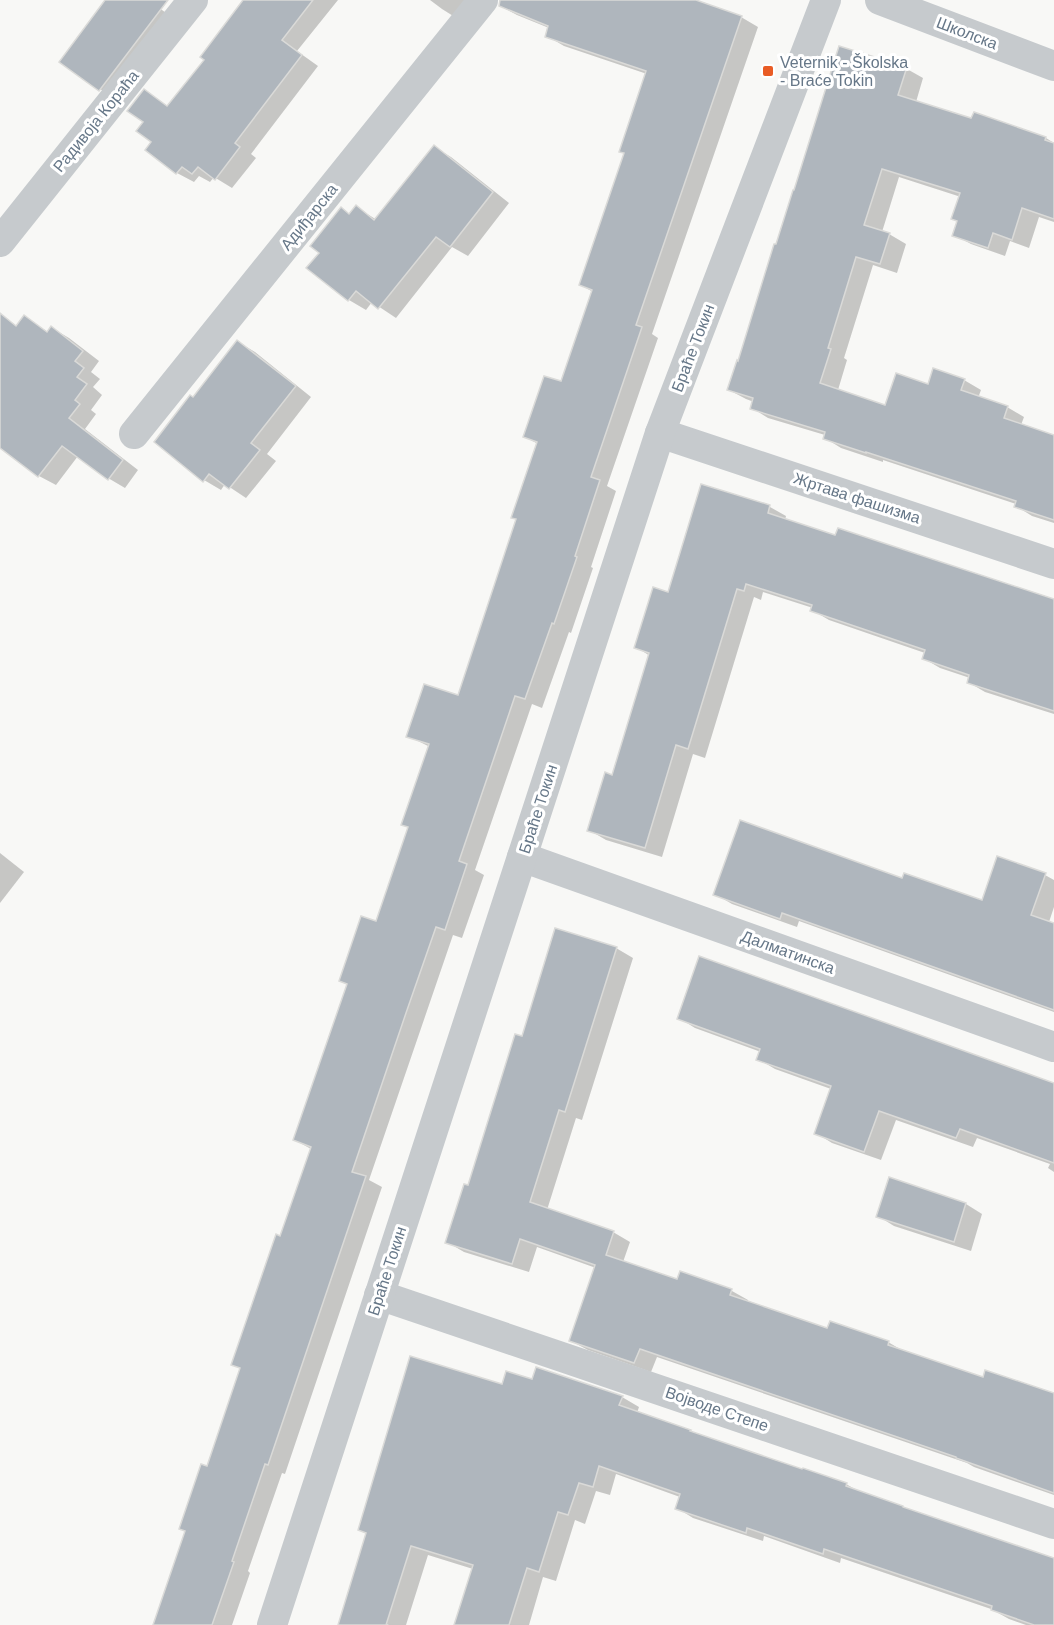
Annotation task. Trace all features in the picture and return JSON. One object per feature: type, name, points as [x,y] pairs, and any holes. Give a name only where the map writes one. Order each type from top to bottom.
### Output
[{"type":"street","name":"Радивоја Кораћа","points":[[0,242],[193,0]]},
{"type":"street","name":"Адиђарска","points":[[134,434],[483,0]]},
{"type":"street","name":"Браће Токин","points":[[272,1625],[660,433],[826,0]]},
{"type":"street","name":"Школска","points":[[880,0],[1054,66]]},
{"type":"street","name":"Жртава фашизма","points":[[660,433],[1054,564]]},
{"type":"street","name":"Далматинска","points":[[522,857],[1054,1047]]},
{"type":"street","name":"Војводе Степе","points":[[379,1295],[1054,1524]]},
{"type":"building","points":[[105,0],[168,0],[99,91],[59,62]]},
{"type":"building","points":[[243,0],[313,0],[282,40],[302,55],[235,143],[240,147],[215,180],[198,167],[192,174],[182,167],[176,174],[145,150],[151,142],[136,131],[143,122],[127,111],[144,89],[167,106],[204,60],[200,57]]},
{"type":"building","points":[[500,0],[696,0],[742,16],[636,325],[642,327],[591,477],[600,480],[575,556],[577,557],[525,699],[515,696],[459,861],[467,864],[445,930],[436,927],[406,1013],[352,1172],[366,1176],[268,1465],[265,1464],[212,1625],[153,1625],[185,1531],[179,1529],[201,1464],[207,1466],[240,1368],[231,1365],[276,1234],[280,1236],[311,1147],[293,1140],[347,984],[339,981],[361,916],[376,921],[408,827],[401,825],[429,744],[406,737],[424,684],[458,695],[516,519],[511,518],[537,442],[523,437],[544,376],[561,381],[592,290],[579,285],[624,153],[619,152],[646,71],[545,37],[548,26],[499,6]]},
{"type":"building","points":[[839,46],[907,67],[898,95],[971,118],[974,112],[1046,137],[1045,140],[1054,143],[1054,219],[1022,208],[1012,240],[993,233],[988,248],[952,236],[957,221],[951,219],[960,193],[882,169],[864,225],[890,233],[880,264],[856,257],[828,348],[831,349],[820,383],[885,405],[896,373],[928,384],[933,368],[965,379],[961,390],[1008,406],[1004,418],[1054,435],[1054,520],[1014,507],[1016,501],[823,439],[825,432],[750,409],[753,398],[727,390]]},
{"type":"building","points":[[434,145],[493,192],[450,247],[436,237],[378,309],[356,291],[348,301],[306,268],[319,253],[310,246],[341,207],[349,214],[356,205],[374,220]]},
{"type":"building","points":[[0,313],[16,326],[24,315],[47,332],[51,326],[83,351],[75,361],[84,368],[77,377],[87,384],[75,400],[80,404],[69,418],[123,460],[108,480],[62,446],[38,477],[0,448]]},
{"type":"building","points":[[237,340],[296,386],[251,443],[260,450],[229,489],[209,474],[203,482],[154,442],[190,395],[193,397]]},
{"type":"building","points":[[701,484],[770,505],[768,513],[835,535],[838,528],[1054,599],[1054,711],[967,683],[969,675],[922,659],[925,650],[810,611],[812,605],[746,584],[744,591],[737,589],[688,749],[676,745],[645,848],[587,831],[605,772],[612,775],[649,653],[634,648],[653,587],[668,592]]},
{"type":"building","points":[[740,820],[902,878],[904,873],[982,900],[997,856],[1046,873],[1031,915],[1054,923],[1054,1010],[782,913],[780,919],[713,895]]},
{"type":"building","points":[[555,928],[617,947],[565,1112],[559,1110],[530,1202],[614,1231],[606,1255],[677,1279],[680,1271],[732,1289],[730,1295],[827,1328],[830,1321],[889,1341],[888,1345],[983,1377],[985,1370],[1054,1393],[1054,1493],[956,1457],[640,1349],[634,1363],[569,1341],[595,1265],[520,1239],[512,1264],[445,1243],[464,1184],[468,1185],[515,1034],[522,1036]]},
{"type":"building","points":[[699,956],[1054,1083],[1054,1163],[960,1129],[956,1138],[879,1111],[864,1152],[814,1134],[831,1086],[756,1060],[760,1049],[677,1019]]},
{"type":"building","points":[[889,1177],[966,1203],[954,1242],[876,1217]]},
{"type":"building","points":[[410,1356],[502,1384],[506,1371],[532,1379],[536,1367],[623,1396],[619,1405],[847,1483],[846,1486],[903,1507],[1054,1558],[1054,1625],[1034,1625],[991,1610],[992,1606],[824,1549],[823,1554],[747,1528],[746,1533],[675,1509],[680,1494],[599,1466],[593,1487],[579,1483],[568,1515],[558,1512],[539,1572],[527,1568],[509,1625],[454,1625],[473,1565],[411,1546],[386,1625],[338,1625],[366,1533],[358,1530]]},
{"type":"place","name":"Veternik - Školska - Braće Tokin","points":[[768,71]]}]
